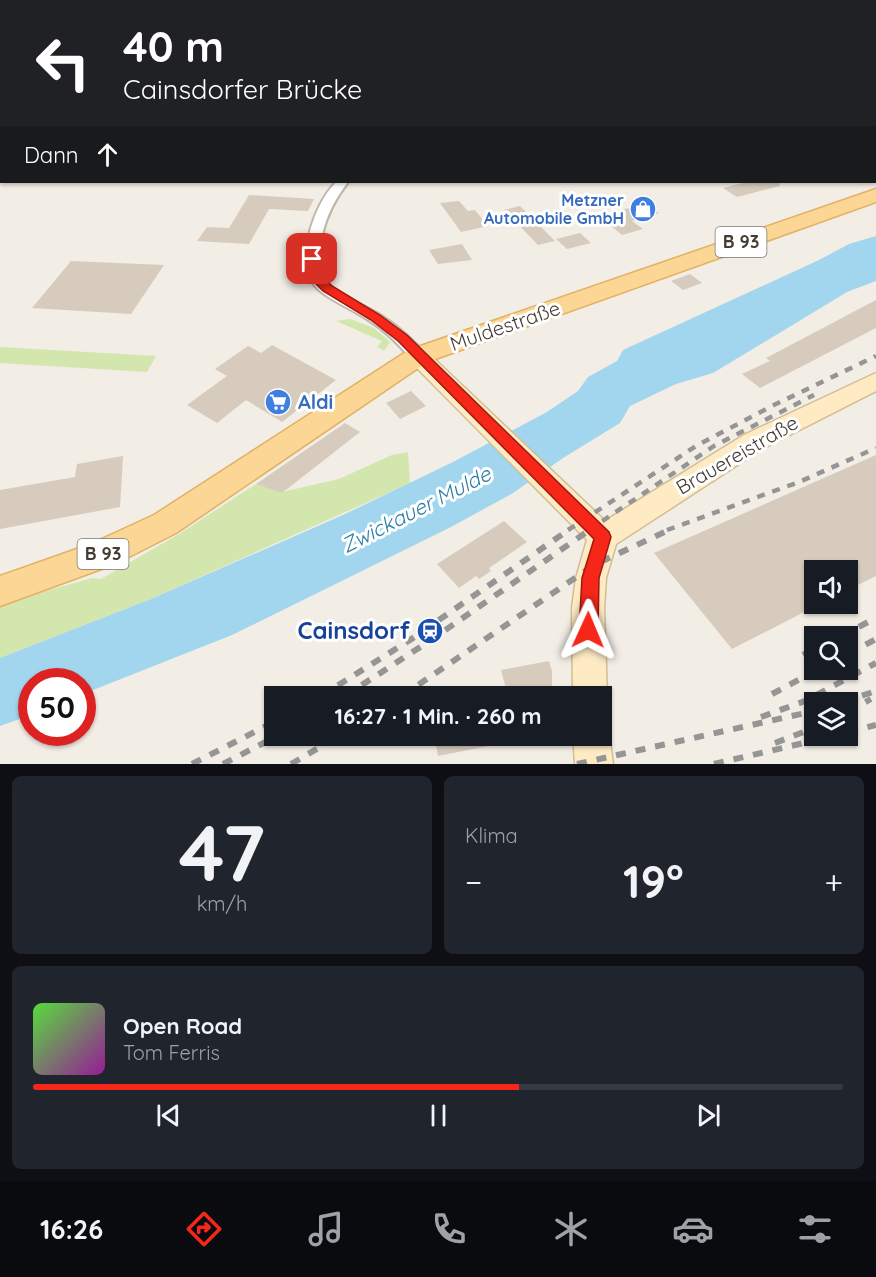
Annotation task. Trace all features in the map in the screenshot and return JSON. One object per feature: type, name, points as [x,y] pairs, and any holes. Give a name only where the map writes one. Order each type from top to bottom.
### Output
[{"type":"main road","name":"Muldestraße","points":[[0,591],[103,554],[165,524],[418,356],[876,195]]},
{"type":"main road","points":[[418,356],[603,537],[591,578],[588,608],[590,686]]},
{"type":"main road","name":"Brauereistraße","points":[[603,537],[753,442],[876,381]]},
{"type":"main road","points":[[592,746],[594,764]]},
{"type":"street","points":[[341,183],[331,194],[314,241],[312,269],[316,278],[328,289],[402,338],[418,356]]},
{"type":"green space","points":[[350,319],[374,328],[390,342],[384,351],[377,347],[382,341],[336,321]]},
{"type":"green space","points":[[0,347],[156,356],[147,372],[0,363]]},
{"type":"green space","points":[[408,452],[410,483],[151,599],[0,658],[0,604],[92,578],[101,579],[179,534],[256,484],[282,492],[339,479],[392,455]]},
{"type":"water","name":"Zwickauer Mulde","points":[[876,236],[876,281],[847,292],[713,373],[676,384],[630,406],[620,423],[563,458],[513,493],[451,527],[232,635],[96,689],[96,668],[18,668],[18,720],[0,726],[0,658],[151,599],[343,515],[453,462],[547,412],[578,391],[588,377],[617,361],[623,350],[849,244]]},
{"type":"building","points":[[743,183],[779,183],[780,186],[737,197],[723,188]]},
{"type":"building","points":[[249,195],[314,199],[308,211],[269,209],[249,244],[197,241],[207,227],[229,228]]},
{"type":"building","points":[[459,201],[468,211],[475,210],[488,226],[461,232],[440,203]]},
{"type":"building","points":[[646,204],[659,213],[632,221],[643,229],[622,235],[603,219],[609,217],[605,214]]},
{"type":"building","points":[[520,206],[555,241],[538,245],[504,210]]},
{"type":"building","points":[[580,233],[591,243],[567,249],[556,239]]},
{"type":"building","points":[[462,244],[472,260],[438,264],[429,250]]},
{"type":"building","points":[[71,261],[164,265],[131,314],[32,308]]},
{"type":"building","points":[[690,274],[702,283],[683,290],[671,281]]},
{"type":"building","points":[[876,300],[876,328],[760,388],[742,374],[770,361],[766,358]]},
{"type":"building","name":"Aldi","points":[[272,345],[336,380],[282,422],[246,400],[217,423],[187,405],[227,376],[215,369],[248,346],[261,353]]},
{"type":"building","points":[[411,391],[426,406],[400,419],[386,403]]},
{"type":"building","points":[[345,423],[360,432],[282,493],[256,484]]},
{"type":"building","points":[[876,455],[876,576],[858,585],[858,560],[804,560],[804,612],[732,649],[654,553]]},
{"type":"building","points":[[123,456],[120,507],[0,529],[0,490],[75,477],[77,464]]},
{"type":"building","points":[[504,521],[527,542],[489,568],[491,571],[479,579],[476,576],[459,588],[437,564]]},
{"type":"building","points":[[549,661],[552,686],[505,686],[501,670]]},
{"type":"building","points":[[436,746],[489,746],[438,756]]},
{"type":"railway","points":[[568,530],[696,446],[876,356]]},
{"type":"railway","points":[[589,530],[714,446],[814,395]]},
{"type":"railway","points":[[667,530],[799,482],[876,448]]},
{"type":"railway","points":[[337,686],[410,640],[570,529]]},
{"type":"railway","points":[[360,686],[591,529]]},
{"type":"railway","points":[[417,686],[594,565],[671,529]]},
{"type":"railway","points":[[858,627],[876,618]]},
{"type":"railway","points":[[858,649],[876,639]]},
{"type":"railway","points":[[761,717],[805,701],[876,663]]},
{"type":"railway","points":[[772,694],[804,677]]},
{"type":"railway","points":[[858,697],[876,691]]},
{"type":"railway","points":[[858,706],[871,699]]},
{"type":"railway","points":[[577,764],[804,713]]},
{"type":"railway","points":[[858,730],[876,725]]},
{"type":"railway","points":[[192,764],[264,727]]},
{"type":"railway","points":[[775,743],[804,732]]},
{"type":"railway","points":[[223,764],[264,743]]},
{"type":"railway","points":[[714,764],[804,743]]},
{"type":"railway","points":[[291,764],[322,746]]},
{"type":"place","name":"Metzner Automobile GmbH","points":[[643,209]]},
{"type":"place","name":"Aldi","points":[[278,402]]},
{"type":"place","name":"Cainsdorf","points":[[430,631]]},
{"type":"route","points":[[312,259],[312,269],[316,278],[328,289],[402,338],[603,537],[591,578],[588,630]]}]
